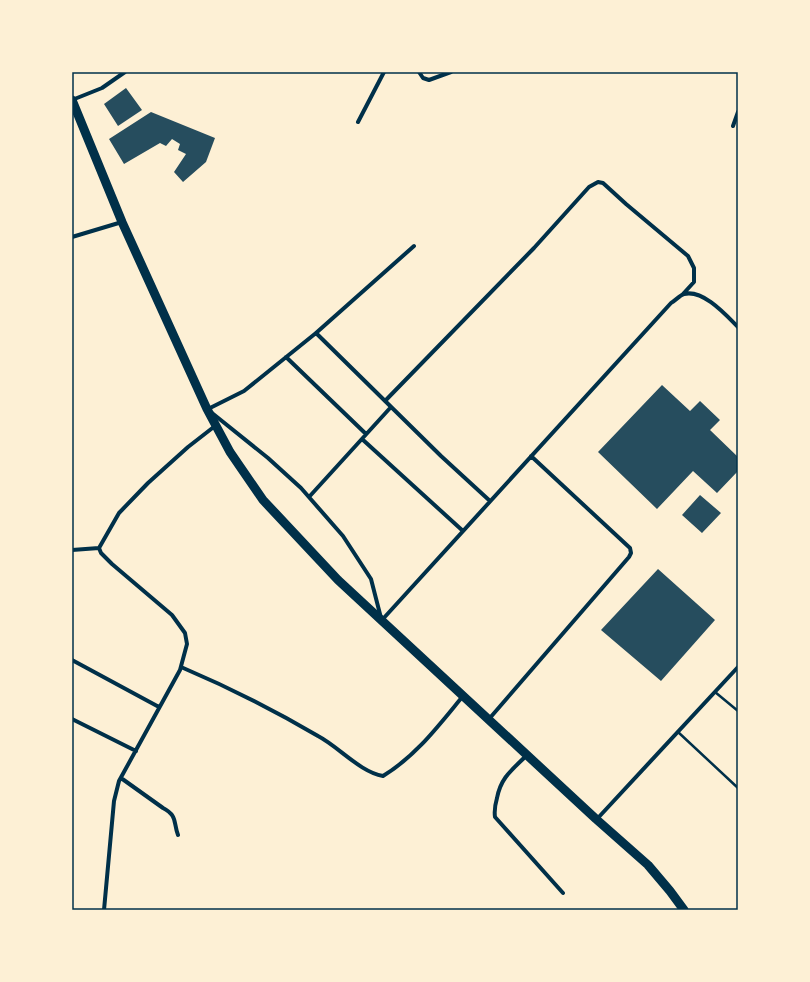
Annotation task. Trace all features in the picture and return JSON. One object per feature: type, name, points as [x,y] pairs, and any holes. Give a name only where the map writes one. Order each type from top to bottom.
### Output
[{"type":"highway","points":[[72,100],[122,222],[207,409],[230,452],[263,500],[338,580],[596,819],[648,865],[684,910]]},
{"type":"street","points":[[72,100],[102,88],[125,72]]},
{"type":"street","points":[[358,122],[384,72]]},
{"type":"street","points":[[420,72],[423,78],[429,80],[451,72]]},
{"type":"street","points":[[733,126],[738,112]]},
{"type":"street","points":[[382,620],[671,303],[684,294],[694,282],[694,268],[688,256],[603,183],[598,182],[589,187],[534,248],[385,401]]},
{"type":"street","points":[[72,237],[122,222]]},
{"type":"street","points":[[382,620],[372,579],[343,536],[301,488],[268,458],[207,409],[244,391],[316,332],[414,246]]},
{"type":"street","points":[[684,294],[698,294],[716,306],[738,327]]},
{"type":"street","points":[[316,332],[391,407],[490,501]]},
{"type":"street","points":[[286,357],[366,434]]},
{"type":"street","points":[[309,497],[391,407]]},
{"type":"street","points":[[99,548],[119,513],[148,483],[182,452],[216,425]]},
{"type":"street","points":[[362,439],[463,531]]},
{"type":"street","points":[[489,720],[631,553],[630,548],[531,456]]},
{"type":"street","points":[[72,550],[99,548]]},
{"type":"street","points":[[99,548],[101,553],[112,564],[172,615],[185,632],[187,644],[181,667],[121,778],[114,801],[104,910]]},
{"type":"street","points":[[72,660],[160,707]]},
{"type":"street","points":[[181,667],[212,680],[320,736],[361,767],[376,775],[382,776],[393,770],[412,755],[463,696]]},
{"type":"street","points":[[596,819],[738,667]]},
{"type":"street","points":[[72,719],[136,751]]},
{"type":"street","points":[[527,755],[502,781],[494,811],[495,817],[563,893]]},
{"type":"street","points":[[121,778],[170,812],[176,820],[178,835]]},
{"type":"lane","points":[[715,692],[738,711]]},
{"type":"lane","points":[[678,732],[738,788]]},
{"type":"building","points":[[126,88],[142,110],[118,126],[104,104]]},
{"type":"building","points":[[151,112],[215,138],[206,162],[183,182],[174,172],[186,154],[178,150],[180,144],[172,139],[166,146],[160,143],[124,164],[109,139]]},
{"type":"building","points":[[662,385],[690,411],[700,401],[720,420],[710,430],[738,457],[738,471],[717,493],[693,471],[657,509],[598,452]]},
{"type":"building","points":[[700,495],[721,513],[702,533],[682,515]]},
{"type":"building","points":[[658,569],[715,620],[661,681],[601,630]]}]
